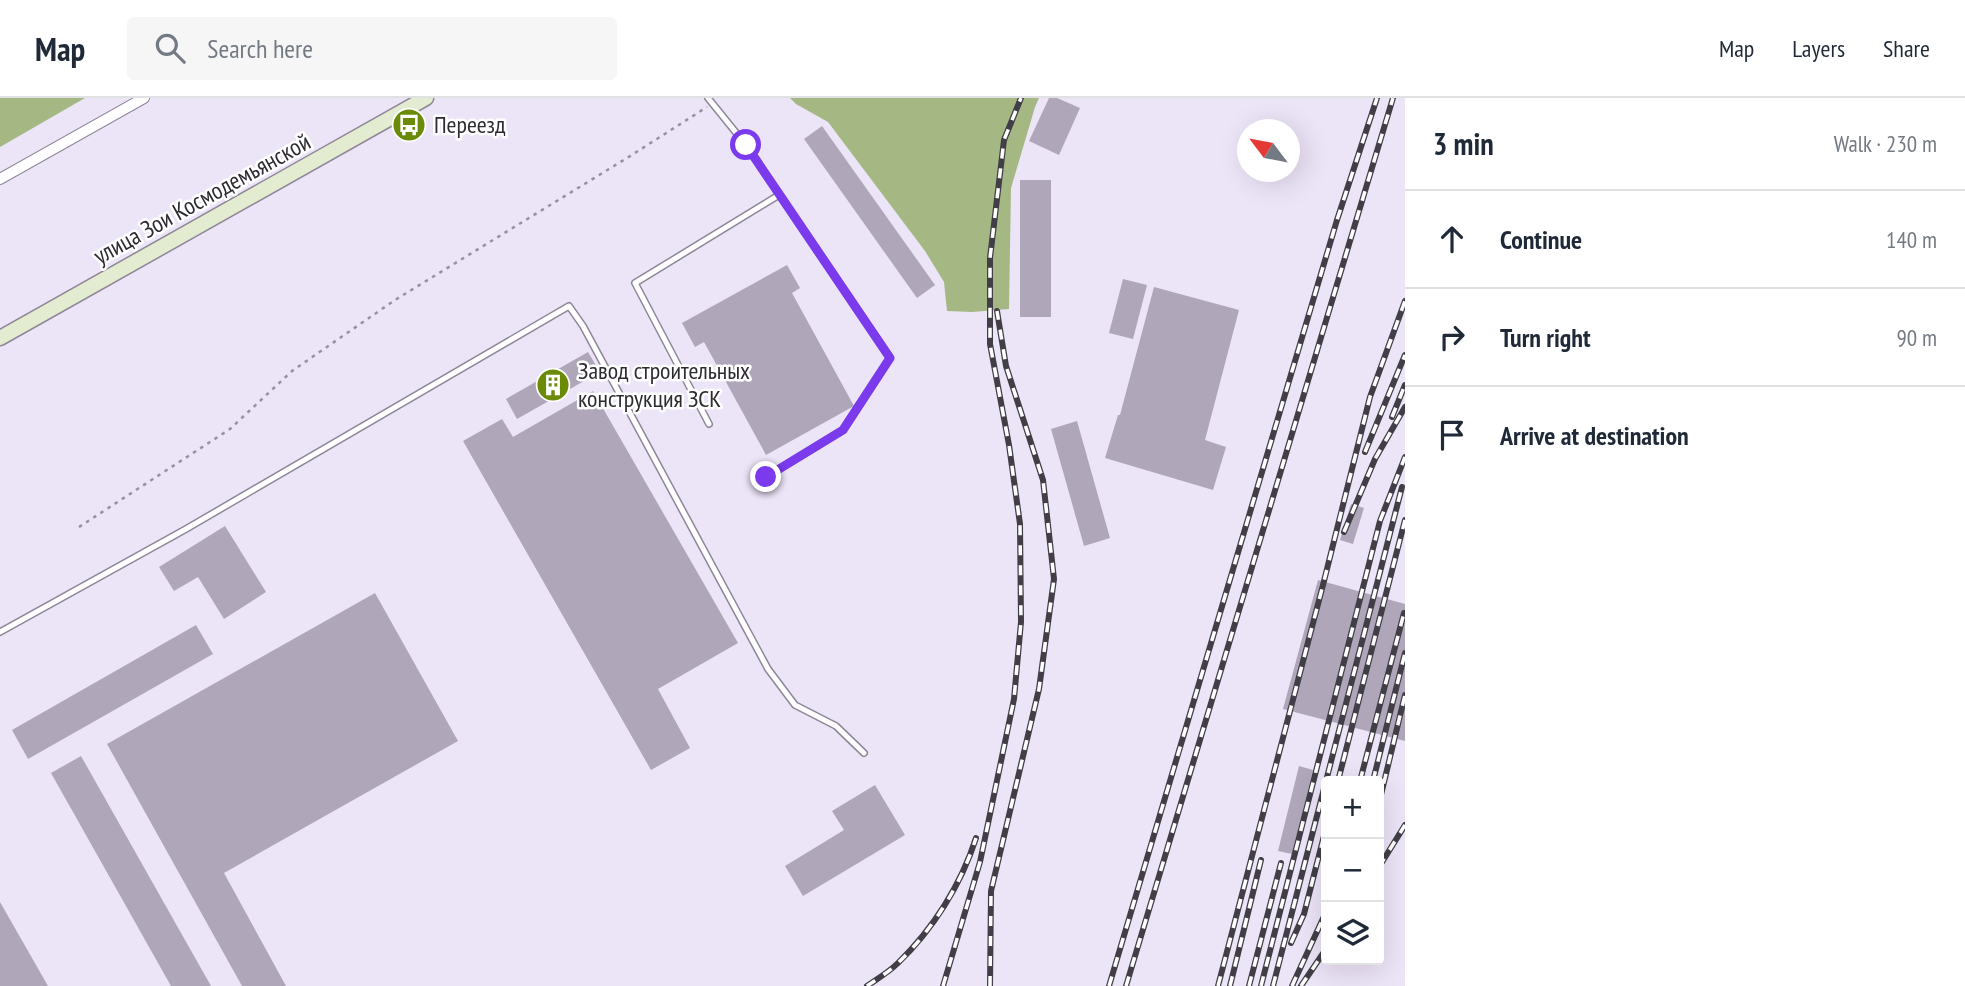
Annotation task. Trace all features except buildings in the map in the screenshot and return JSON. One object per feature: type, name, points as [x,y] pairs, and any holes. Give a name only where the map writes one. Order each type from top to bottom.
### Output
[{"type":"main road","name":"улица Зои Космодемьянской","points":[[0,338],[426,98]]},
{"type":"street","points":[[0,179],[144,98]]},
{"type":"lane","points":[[710,101],[746,145],[890,358],[843,430],[766,477]]},
{"type":"lane","points":[[709,424],[635,283],[779,195]]},
{"type":"lane","points":[[0,632],[186,529],[569,306],[583,326],[768,669],[795,705],[836,726],[864,753]]},
{"type":"path","points":[[79,527],[229,429],[292,371],[395,300],[628,158],[710,101]]},
{"type":"green space","points":[[0,98],[85,98],[0,147]]},
{"type":"green space","points":[[790,98],[1039,98],[1011,188],[1009,309],[947,311],[944,282],[925,251],[828,122]]},
{"type":"railway","points":[[943,986],[980,862],[1014,699],[1021,622],[1020,524],[1009,445],[990,344],[990,258],[1004,140],[1021,98]]},
{"type":"railway","points":[[1109,986],[1337,220],[1377,98]]},
{"type":"railway","points":[[1126,986],[1393,98]]},
{"type":"railway","points":[[1218,986],[1370,397],[1405,301]]},
{"type":"railway","points":[[990,986],[991,891],[1039,689],[1054,579],[1043,480],[1006,366],[997,311]]},
{"type":"railway","points":[[1365,452],[1405,355]]},
{"type":"railway","points":[[1392,417],[1405,385]]},
{"type":"railway","points":[[1344,532],[1375,459],[1405,407]]},
{"type":"railway","points":[[1261,986],[1380,521],[1405,457]]},
{"type":"railway","points":[[1273,986],[1402,487]]},
{"type":"railway","points":[[1339,776],[1405,520]]},
{"type":"railway","points":[[1361,776],[1404,613]]},
{"type":"railway","points":[[1374,776],[1405,653]]},
{"type":"railway","points":[[1384,782],[1405,695]]},
{"type":"railway","points":[[1384,859],[1405,825]]},
{"type":"railway","points":[[867,986],[898,963],[923,936],[954,889],[976,838]]},
{"type":"railway","points":[[1291,943],[1304,914],[1323,839]]},
{"type":"railway","points":[[1230,986],[1261,860]]},
{"type":"railway","points":[[1249,986],[1281,863]]},
{"type":"railway","points":[[1292,986],[1321,923]]},
{"type":"railway","points":[[1301,986],[1321,956]]},
{"type":"place","name":"Переезд","points":[[409,125]]},
{"type":"place","name":"Завод строительных конструкция ЗСК","points":[[553,385]]},
{"type":"route","points":[[746,145],[890,358],[843,430],[766,477]]}]
